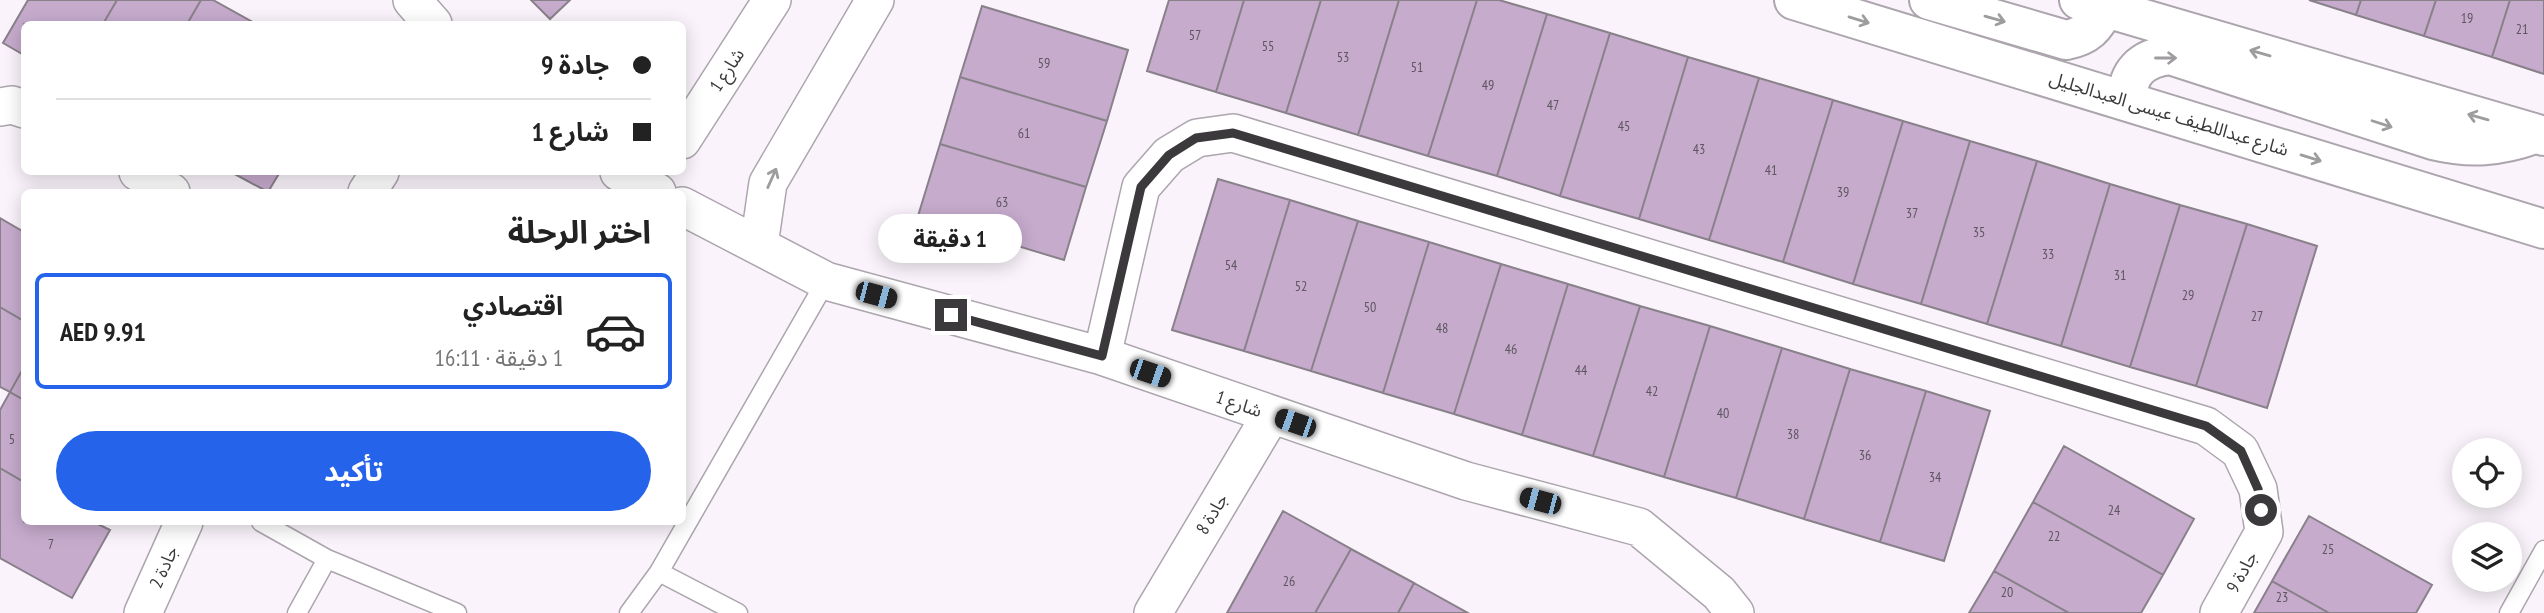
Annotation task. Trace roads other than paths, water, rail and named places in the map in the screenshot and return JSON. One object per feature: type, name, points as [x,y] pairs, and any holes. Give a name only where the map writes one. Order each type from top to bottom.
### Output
[{"type":"main road","name":"شارع عبداللطيف عيسى العبدالجليل","points":[[1794,0],[2128,101],[2534,230]]},
{"type":"main road","points":[[1929,0],[2066,40],[2079,38],[2090,32],[2099,21],[2097,3],[2540,135]]},
{"type":"main road","points":[[2128,101],[2127,90],[2136,69],[2157,56],[2170,55],[2456,146],[2500,145],[2540,135]]},
{"type":"street","points":[[412,0],[430,21]]},
{"type":"street","name":"شارع 1","points":[[686,135],[772,0]]},
{"type":"street","points":[[759,245],[768,183],[875,0]]},
{"type":"street","points":[[0,107],[12,105],[21,108]]},
{"type":"street","name":"جادة 9","points":[[1102,356],[1141,187],[1169,155],[1196,138],[1233,133],[2206,426],[2241,451],[2258,489],[2264,532],[2219,613]]},
{"type":"street","points":[[143,175],[166,189]]},
{"type":"street","name":"شارع 1","points":[[626,175],[661,189]]},
{"type":"street","name":"شارع 1","points":[[686,203],[826,281],[1102,356],[1466,481],[1639,527],[1719,593],[1735,613]]},
{"type":"street","name":"جادة 8","points":[[1153,613],[1271,415]]},
{"type":"street","name":"جادة 2","points":[[143,613],[183,525]]},
{"type":"lane","points":[[629,613],[659,572],[826,281]]},
{"type":"lane","points":[[266,525],[327,559],[457,613]]},
{"type":"lane","points":[[2509,613],[2544,550]]},
{"type":"lane","points":[[297,613],[327,559]]},
{"type":"lane","points":[[659,572],[738,613]]}]
